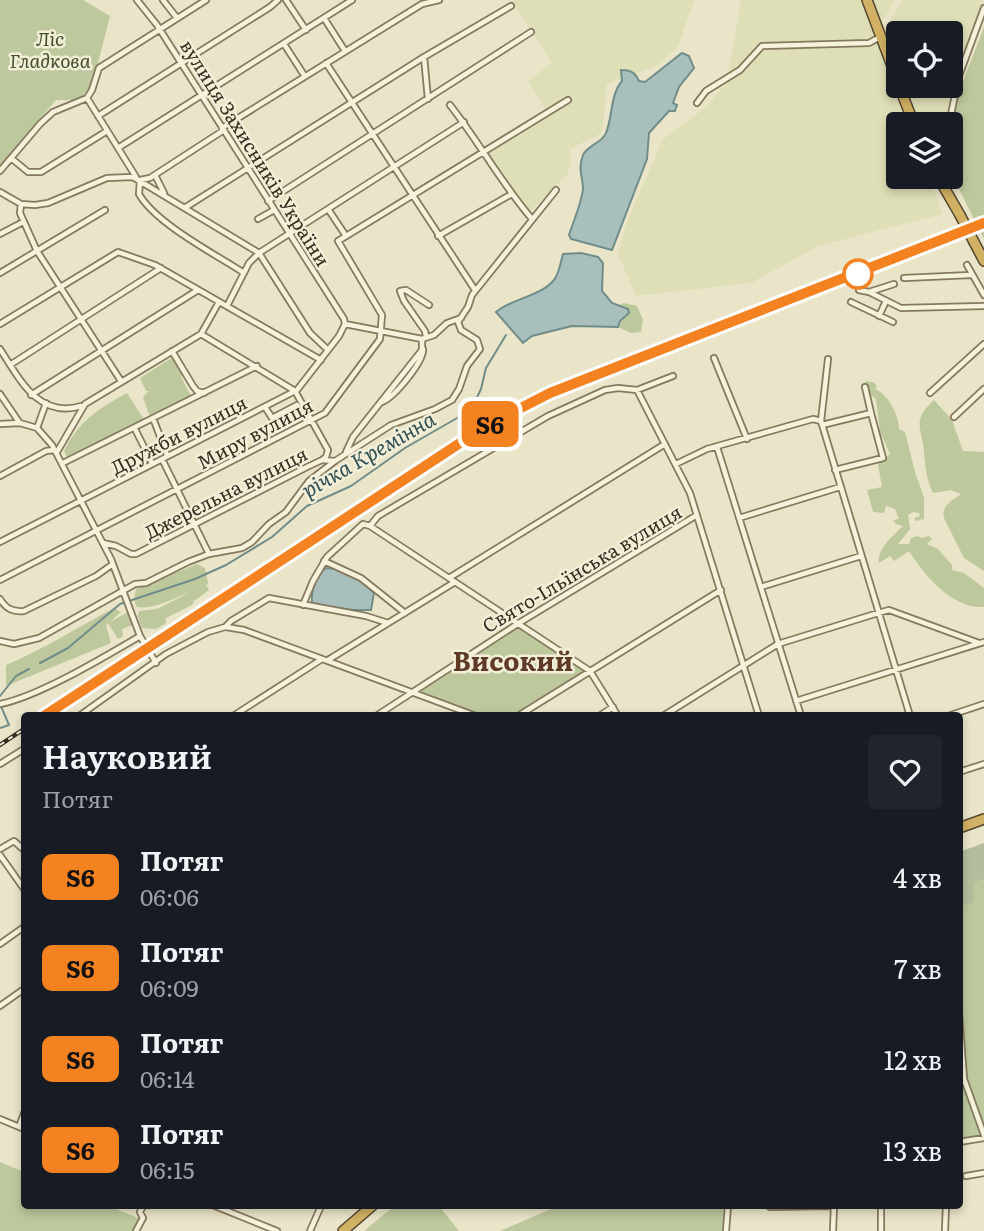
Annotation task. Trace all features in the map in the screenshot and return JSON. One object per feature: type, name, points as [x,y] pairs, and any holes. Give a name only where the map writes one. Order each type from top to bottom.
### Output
[{"type":"highway","points":[[867,0],[886,50]]},
{"type":"highway","points":[[946,189],[984,261]]},
{"type":"highway","points":[[963,827],[984,819]]},
{"type":"highway","points":[[343,1231],[369,1209]]},
{"type":"street","name":"вулиця Захисників України","points":[[137,0],[182,63],[345,324]]},
{"type":"street","points":[[163,0],[177,18]]},
{"type":"street","points":[[0,171],[53,112],[87,98],[99,68],[206,0]]},
{"type":"street","points":[[98,116],[278,0]]},
{"type":"street","points":[[286,0],[306,30]]},
{"type":"street","points":[[118,148],[352,0]]},
{"type":"street","points":[[0,192],[21,204],[48,203],[107,178],[139,179],[155,175],[304,75],[422,2],[439,0]]},
{"type":"street","points":[[186,207],[424,57],[511,6]]},
{"type":"street","points":[[952,112],[959,76],[984,8]]},
{"type":"street","points":[[324,18],[345,51]]},
{"type":"street","points":[[268,201],[531,32]]},
{"type":"street","points":[[697,103],[706,91],[740,70],[762,46],[872,42],[881,36]]},
{"type":"street","points":[[284,44],[304,75]]},
{"type":"street","points":[[424,57],[428,99]]},
{"type":"street","points":[[326,63],[475,290]]},
{"type":"street","points":[[87,98],[139,179],[259,253],[310,333],[328,350]]},
{"type":"street","points":[[383,331],[382,316],[338,241],[568,100]]},
{"type":"street","points":[[450,105],[511,195],[532,219]]},
{"type":"street","points":[[226,306],[244,273],[259,253],[464,122]]},
{"type":"street","points":[[11,158],[28,172],[41,172],[107,131]]},
{"type":"street","points":[[155,175],[166,195]]},
{"type":"street","points":[[139,179],[139,194],[150,209],[244,273]]},
{"type":"street","points":[[345,324],[424,337],[434,335],[447,323],[461,318],[475,290],[556,190]]},
{"type":"street","points":[[438,236],[511,195]]},
{"type":"street","points":[[21,204],[23,222],[37,251],[121,381]]},
{"type":"street","points":[[258,219],[274,209]]},
{"type":"street","points":[[328,209],[346,236]]},
{"type":"street","points":[[0,273],[105,210]]},
{"type":"street","points":[[0,234],[23,222]]},
{"type":"street","points":[[0,324],[116,252],[161,268],[321,360]]},
{"type":"street","points":[[904,278],[969,270],[984,261]]},
{"type":"street","points":[[10,365],[161,268]]},
{"type":"street","points":[[969,270],[984,295]]},
{"type":"street","points":[[869,292],[894,284]]},
{"type":"street","points":[[31,396],[198,290]]},
{"type":"street","points":[[344,455],[353,437],[423,349],[425,331],[404,301],[401,291],[406,290],[429,305]]},
{"type":"street","points":[[859,290],[869,292],[901,308],[984,306]]},
{"type":"street","points":[[879,316],[886,300]]},
{"type":"street","points":[[55,451],[83,407],[121,381],[201,334],[219,302]]},
{"type":"street","points":[[851,302],[892,322]]},
{"type":"street","name":"Джерельна вулиця","points":[[103,543],[136,554],[322,460],[335,461],[391,425],[435,410],[452,400],[467,366],[480,349],[479,342],[460,328],[458,322],[461,318]]},
{"type":"street","name":"Дружби вулиця","points":[[0,542],[296,391],[345,324]]},
{"type":"street","name":"Миру вулиця","points":[[0,580],[326,413],[380,339],[383,331]]},
{"type":"street","points":[[201,334],[296,391],[328,452],[322,460]]},
{"type":"street","points":[[930,393],[984,344]]},
{"type":"street","points":[[0,349],[31,396],[67,408],[83,407]]},
{"type":"street","points":[[172,351],[197,391],[205,393]]},
{"type":"street","points":[[714,358],[747,439]]},
{"type":"street","points":[[828,359],[821,423],[909,712]]},
{"type":"street","points":[[63,463],[257,366]]},
{"type":"street","points":[[370,526],[378,516],[548,416],[604,390],[637,390],[673,376]]},
{"type":"street","points":[[835,470],[883,458],[865,387]]},
{"type":"street","points":[[954,417],[984,389]]},
{"type":"street","points":[[637,390],[690,493],[758,712]]},
{"type":"street","points":[[0,394],[20,423]]},
{"type":"street","points":[[37,428],[46,403]]},
{"type":"street","points":[[265,407],[272,418],[297,405]]},
{"type":"street","points":[[676,465],[707,449],[813,419],[821,423],[871,413]]},
{"type":"street","points":[[153,418],[167,455]]},
{"type":"street","points":[[0,424],[20,423],[42,430],[63,463],[103,543],[140,636],[156,663]]},
{"type":"street","points":[[135,429],[152,464]]},
{"type":"street","points":[[449,578],[665,444]]},
{"type":"street","points":[[717,447],[800,712]]},
{"type":"street","points":[[0,476],[46,452],[55,451]]},
{"type":"street","points":[[162,458],[209,554]]},
{"type":"street","points":[[0,641],[14,644],[39,638],[135,584],[146,583],[209,554],[242,548],[286,512],[309,481],[335,461]]},
{"type":"street","points":[[739,518],[840,487]]},
{"type":"street","name":"Свято-Ільїнська вулиця","points":[[382,712],[519,623],[697,515]]},
{"type":"street","points":[[303,605],[324,561],[363,524],[370,526],[590,671],[616,712]]},
{"type":"street","points":[[761,587],[861,556]]},
{"type":"street","points":[[324,561],[361,578],[405,613]]},
{"type":"street","points":[[0,599],[15,612],[24,611],[96,576],[113,564]]},
{"type":"street","points":[[240,712],[455,582]]},
{"type":"street","points":[[524,712],[720,590]]},
{"type":"street","points":[[85,712],[188,641],[225,627],[264,600],[273,598],[366,616],[388,623]]},
{"type":"street","points":[[669,712],[778,644],[878,612],[888,611],[982,642]]},
{"type":"street","points":[[225,627],[244,630],[465,712]]},
{"type":"street","points":[[1,704],[56,681],[140,636]]},
{"type":"street","points":[[796,701],[982,642]]},
{"type":"street","points":[[960,712],[984,704]]},
{"type":"street","points":[[605,712],[613,707]]},
{"type":"street","points":[[0,764],[21,751]]},
{"type":"street","points":[[963,771],[984,764]]},
{"type":"street","points":[[0,849],[14,841],[21,847]]},
{"type":"street","points":[[0,855],[21,885]]},
{"type":"street","points":[[0,944],[21,929]]},
{"type":"street","points":[[0,1006],[21,991]]},
{"type":"street","points":[[963,1066],[964,1079],[984,1137],[963,1141]]},
{"type":"street","points":[[0,1119],[21,1128]]},
{"type":"street","points":[[966,1176],[984,1173]]},
{"type":"street","points":[[136,1231],[143,1218],[142,1209]]},
{"type":"street","points":[[222,1209],[277,1231]]},
{"type":"street","points":[[235,1214],[237,1209]]},
{"type":"street","points":[[310,1231],[320,1209]]},
{"type":"street","points":[[726,1231],[728,1209]]},
{"type":"street","points":[[833,1231],[834,1209]]},
{"type":"street","points":[[881,1209],[881,1231]]},
{"type":"street","points":[[945,1231],[946,1209]]},
{"type":"green space","name":"Ліс Гладкова","points":[[0,0],[83,0],[110,16],[92,87],[77,100],[56,100],[0,165]]},
{"type":"green space","points":[[511,0],[694,0],[678,47],[656,66],[607,84],[602,133],[570,149],[568,174],[529,212],[484,151],[548,113],[528,81],[552,63]]},
{"type":"green space","points":[[741,0],[861,0],[886,65],[886,98],[899,98],[904,112],[886,112],[886,189],[934,189],[943,214],[818,246],[751,283],[636,296],[618,254],[628,219],[663,139],[706,107],[727,82]]},
{"type":"green space","points":[[871,0],[895,0],[880,26]]},
{"type":"green space","points":[[902,0],[984,0],[963,69],[963,21],[890,21]]},
{"type":"green space","points":[[984,27],[984,239],[959,189],[963,189],[963,112],[954,112],[954,105],[957,98],[963,98],[963,82]]},
{"type":"green space","points":[[909,98],[954,98],[950,112],[915,112]]},
{"type":"green space","points":[[624,303],[637,306],[643,320],[641,332],[631,333],[618,327],[628,309],[620,305]]},
{"type":"green space","points":[[173,357],[186,375],[181,377],[192,398],[150,417],[143,397],[149,391],[146,391],[140,378]]},
{"type":"green space","points":[[865,381],[873,382],[877,386],[875,389],[884,395],[892,406],[899,429],[905,432],[924,498],[924,519],[916,521],[914,518],[920,516],[919,513],[908,515],[910,529],[898,544],[909,544],[911,538],[917,536],[929,536],[932,539],[927,544],[938,549],[952,565],[952,570],[964,573],[984,588],[984,607],[961,602],[940,589],[909,551],[894,561],[890,556],[879,563],[883,547],[903,526],[893,520],[899,519],[895,509],[886,506],[884,513],[873,512],[867,490],[882,487],[878,464],[890,454],[880,432],[876,399],[866,392]]},
{"type":"green space","points":[[127,393],[145,421],[68,460],[64,451],[83,424],[98,410]]},
{"type":"green space","points":[[934,400],[952,420],[963,451],[984,452],[984,571],[964,558],[944,518],[946,507],[961,494],[951,490],[933,493],[926,472],[920,418]]},
{"type":"green space","points":[[197,564],[205,568],[208,583],[206,587],[209,590],[192,605],[166,618],[165,624],[156,629],[142,628],[139,611],[157,609],[190,592],[157,605],[137,607],[134,600],[136,589]]},
{"type":"green space","points":[[114,608],[121,612],[110,622],[126,613],[132,613],[135,624],[122,629],[123,636],[118,639],[108,623],[106,625],[111,643],[6,686],[6,665]]},
{"type":"green space","points":[[519,623],[590,671],[524,712],[466,712],[413,692]]},
{"type":"green space","points":[[984,843],[984,879],[974,883],[974,902],[963,906],[963,851]]},
{"type":"green space","points":[[984,879],[984,1139],[963,1142],[963,887]]},
{"type":"green space","points":[[0,1162],[21,1171],[21,1209],[116,1209],[141,1219],[132,1231],[0,1231]]},
{"type":"green space","points":[[390,1209],[441,1209],[459,1231],[364,1231]]},
{"type":"green space","points":[[551,1209],[724,1209],[723,1231],[500,1231]]},
{"type":"water","points":[[682,53],[689,56],[694,68],[679,87],[673,103],[677,105],[675,111],[669,111],[649,133],[647,159],[612,250],[571,239],[569,235],[583,192],[583,155],[606,133],[615,93],[622,81],[621,70],[632,72],[639,81],[645,82]]},
{"type":"water","points":[[581,253],[598,257],[603,263],[602,291],[612,303],[628,309],[629,313],[620,321],[618,327],[572,326],[532,336],[523,343],[496,312],[548,286],[557,274],[563,254]]},
{"type":"water","points":[[326,568],[340,570],[352,576],[374,593],[371,610],[312,604],[314,584]]},
{"type":"waterway","name":"річка Кремінна","points":[[40,663],[68,648],[120,604],[195,579],[226,565],[272,537],[307,506],[351,486],[405,448],[471,410],[481,389],[486,368],[506,335]]},
{"type":"waterway","name":"річка Кремінна","points":[[0,696],[16,676],[29,669]]},
{"type":"waterway","name":"річка Кремінна","points":[[0,704],[9,725],[0,728]]},
{"type":"railway","points":[[50,712],[487,426],[550,393],[984,223]]},
{"type":"railway","points":[[0,745],[21,731]]},
{"type":"train","name":"S6","points":[[50,712],[486,426],[522,406],[984,223]]},
{"type":"district","name":"Високий","points":[[513,662]]}]
